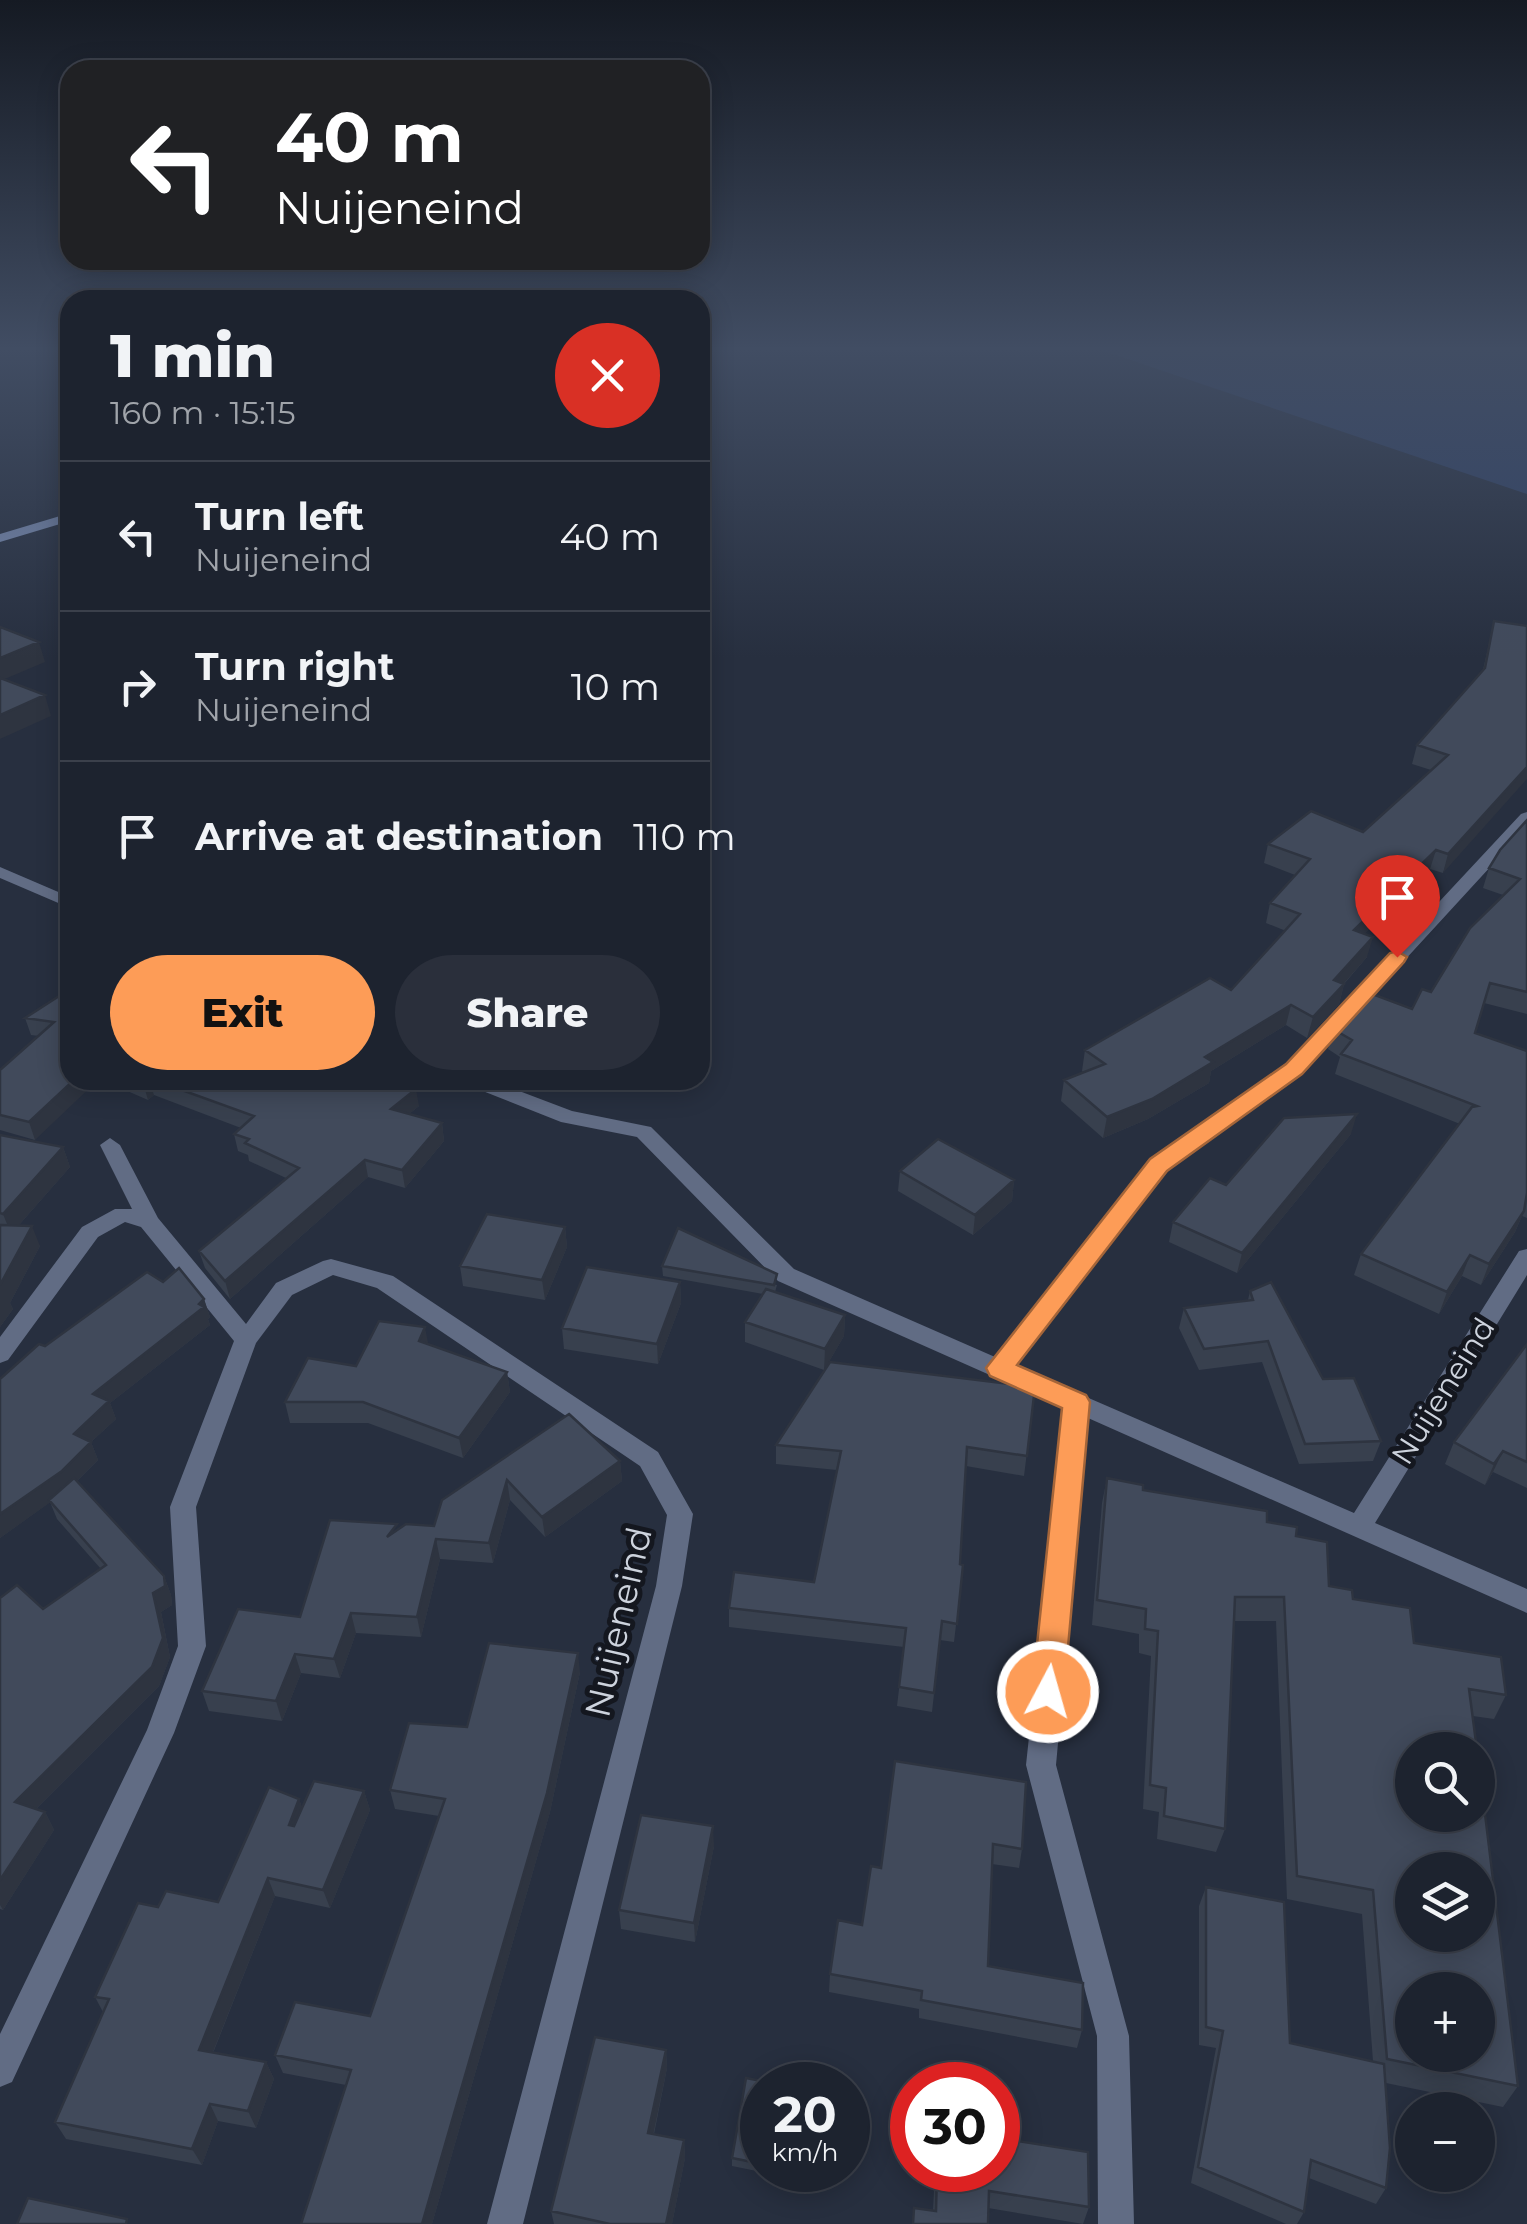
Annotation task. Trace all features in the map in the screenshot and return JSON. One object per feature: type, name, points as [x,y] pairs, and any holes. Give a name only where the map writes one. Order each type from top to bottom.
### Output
[{"type":"street","points":[[0,538],[60,520]]},
{"type":"street","points":[[999,1368],[1158,1165],[1294,1069],[1527,817]]},
{"type":"street","points":[[0,872],[60,899]]},
{"type":"street","points":[[498,1090],[568,1117],[644,1132],[786,1275],[1527,1600]]},
{"type":"street","points":[[110,1145],[149,1222],[246,1340]]},
{"type":"street","points":[[0,1354],[90,1232],[122,1214],[149,1222]]},
{"type":"street","name":"Nuijeneind","points":[[1360,1525],[1527,1257]]},
{"type":"street","name":"Nuijeneind","points":[[0,2070],[160,1733],[192,1646],[183,1507],[246,1340],[284,1289],[331,1267],[384,1282],[650,1459],[680,1514],[670,1586],[505,2224]]},
{"type":"street","points":[[1076,1402],[1041,1764],[1113,2036],[1116,2224]]},
{"type":"shaded area","points":[[1399,451],[1527,451],[1527,494]]},
{"type":"building","points":[[1494,621],[1527,626],[1527,767],[1448,854],[1436,850],[1354,930],[1373,937],[1334,980],[1344,984],[1313,1017],[1291,1005],[1205,1057],[1213,1062],[1152,1099],[1107,1117],[1064,1080],[1105,1064],[1085,1050],[1210,978],[1231,990],[1300,914],[1270,903],[1310,859],[1268,844],[1311,811],[1363,832],[1448,755],[1417,745],[1485,668]]},
{"type":"building","points":[[0,627],[39,642],[0,658]]},
{"type":"building","points":[[0,678],[45,695],[0,715]]},
{"type":"building","points":[[1527,820],[1527,992],[1490,983],[1475,1033],[1527,1051],[1524,1211],[1489,1264],[1470,1255],[1447,1292],[1361,1254],[1472,1107],[1477,1106],[1341,1054],[1352,1040],[1333,1029],[1367,992],[1412,1009],[1422,989],[1431,992],[1470,928],[1520,879],[1489,868]]},
{"type":"building","points":[[60,995],[60,1090],[63,1090],[29,1122],[0,1115],[0,1070],[54,1022],[25,1018]]},
{"type":"building","points":[[182,1090],[415,1090],[391,1109],[442,1123],[402,1170],[365,1160],[225,1281],[199,1251],[299,1168],[234,1134],[254,1116]]},
{"type":"building","points":[[1357,1114],[1242,1253],[1173,1222],[1210,1178],[1226,1185],[1284,1118]]},
{"type":"building","points":[[0,1135],[63,1147],[3,1214],[0,1213]]},
{"type":"building","points":[[938,1139],[1014,1180],[975,1215],[900,1171]]},
{"type":"building","points":[[487,1214],[565,1227],[542,1280],[460,1266]]},
{"type":"building","points":[[0,1225],[32,1226],[0,1285]]},
{"type":"building","points":[[678,1228],[777,1274],[774,1285],[662,1266]]},
{"type":"building","points":[[587,1267],[680,1282],[657,1344],[562,1328]]},
{"type":"building","points":[[179,1268],[204,1299],[199,1304],[204,1307],[93,1394],[109,1401],[74,1434],[91,1442],[62,1471],[0,1514],[0,1379],[39,1344],[45,1346],[147,1272],[163,1282]]},
{"type":"building","points":[[1271,1282],[1323,1379],[1354,1378],[1381,1441],[1305,1444],[1268,1341],[1204,1349],[1184,1308],[1253,1300],[1250,1291]]},
{"type":"building","points":[[766,1289],[845,1315],[825,1349],[745,1322]]},
{"type":"building","points":[[379,1321],[425,1327],[419,1341],[507,1372],[459,1438],[363,1402],[285,1402],[308,1358],[356,1366]]},
{"type":"building","points":[[1527,1344],[1527,1462],[1503,1451],[1494,1464],[1454,1442]]},
{"type":"building","points":[[830,1362],[1035,1387],[1027,1456],[967,1447],[957,1624],[942,1621],[934,1693],[899,1687],[906,1628],[729,1608],[734,1572],[814,1582],[841,1451],[776,1445]]},
{"type":"building","points":[[569,1414],[620,1461],[542,1517],[507,1480],[489,1543],[436,1539],[417,1617],[351,1613],[334,1659],[295,1654],[276,1701],[202,1691],[238,1609],[300,1617],[330,1520],[397,1524],[387,1537],[406,1524],[434,1526],[442,1500]]},
{"type":"building","points":[[74,1478],[164,1576],[165,1586],[153,1593],[163,1638],[152,1667],[15,1802],[45,1812],[0,1880],[0,1598],[17,1585],[43,1609],[106,1565],[49,1500]]},
{"type":"building","points":[[1107,1478],[1143,1485],[1143,1490],[1267,1511],[1267,1522],[1297,1527],[1296,1536],[1327,1542],[1329,1586],[1352,1590],[1353,1599],[1410,1608],[1414,1643],[1501,1657],[1506,1695],[1469,1689],[1475,1732],[1395,1732],[1395,1832],[1487,1832],[1490,1852],[1395,1852],[1395,1952],[1495,1952],[1495,1896],[1518,2086],[1450,2072],[1495,2072],[1495,1972],[1395,1972],[1395,2061],[1387,2059],[1373,1890],[1297,1876],[1284,1597],[1235,1597],[1225,1829],[1164,1816],[1166,1788],[1150,1785],[1158,1631],[1145,1629],[1146,1609],[1097,1600]]},
{"type":"building","points":[[489,1643],[578,1653],[547,1793],[422,2224],[301,2224],[351,2070],[275,2055],[295,2002],[370,2016],[445,1799],[390,1790],[409,1723],[467,1727]]},
{"type":"building","points":[[895,1761],[1026,1782],[1022,1849],[993,1844],[988,1966],[1083,1983],[1082,2030],[921,2000],[922,1991],[830,1974],[838,1920],[862,1925],[871,1866],[881,1868]]},
{"type":"building","points":[[314,1781],[364,1791],[323,1890],[268,1878],[199,2050],[266,2062],[248,2111],[210,2104],[192,2149],[55,2122],[109,1999],[95,1997],[138,1903],[158,1907],[166,1891],[218,1902],[269,1787],[299,1799],[289,1825],[294,1826]]},
{"type":"building","points":[[641,1815],[713,1826],[694,1923],[619,1910]]},
{"type":"building","points":[[1206,1887],[1284,1902],[1290,2043],[1384,2064],[1390,2148],[1386,2188],[1311,2160],[1304,2212],[1198,2167],[1223,2031],[1206,2027]]},
{"type":"building","points":[[595,2037],[666,2050],[648,2133],[684,2140],[666,2224],[610,2224],[551,2211]]},
{"type":"building","points":[[740,2112],[740,2160],[732,2158]]},
{"type":"building","points":[[1020,2141],[1088,2152],[1089,2207],[995,2192],[1020,2192]]},
{"type":"building","points":[[936,2192],[989,2192],[988,2224],[913,2224],[914,2208],[936,2211]]},
{"type":"building","points":[[28,2198],[127,2219],[126,2224],[17,2224]]},
{"type":"route","points":[[1048,1692],[1076,1402],[999,1368],[1158,1165],[1294,1069],[1397,957]]}]
